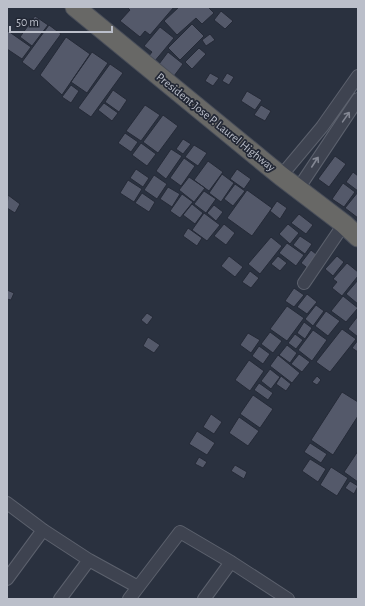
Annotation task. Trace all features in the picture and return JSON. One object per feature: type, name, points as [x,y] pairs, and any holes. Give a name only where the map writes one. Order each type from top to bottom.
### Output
[{"type":"highway","name":"President Jose P. Laurel Highway","points":[[75,7],[281,176],[344,224],[358,237]]},
{"type":"street","points":[[281,176],[322,126],[358,76]]},
{"type":"street","points":[[298,189],[358,99]]},
{"type":"street","points":[[304,283],[344,224]]},
{"type":"street","points":[[7,503],[89,560],[138,587]]},
{"type":"street","points":[[7,579],[44,530]]},
{"type":"street","points":[[129,599],[180,532],[231,562],[272,595],[288,599]]},
{"type":"street","points":[[60,599],[89,560]]},
{"type":"street","points":[[204,599],[231,562]]},
{"type":"building","points":[[127,7],[174,7],[150,35],[145,31],[140,37],[120,21],[130,10]]},
{"type":"building","points":[[179,7],[208,7],[214,13],[202,24],[196,18],[177,35],[164,21]]},
{"type":"building","points":[[221,11],[233,21],[225,29],[214,20]]},
{"type":"building","points":[[35,16],[48,25],[32,46],[20,37]]},
{"type":"building","points":[[192,24],[204,36],[180,60],[168,48]]},
{"type":"building","points":[[49,25],[61,34],[34,71],[22,62]]},
{"type":"building","points":[[160,27],[174,38],[154,62],[148,57],[152,52],[144,46]]},
{"type":"building","points":[[8,31],[31,47],[22,59],[7,49]]},
{"type":"building","points":[[210,34],[215,40],[206,46],[202,40]]},
{"type":"building","points":[[66,37],[90,54],[62,95],[40,75]]},
{"type":"building","points":[[199,48],[206,54],[192,69],[185,62]]},
{"type":"building","points":[[92,52],[108,63],[87,93],[71,82]]},
{"type":"building","points":[[168,52],[183,64],[174,76],[159,64]]},
{"type":"building","points":[[110,64],[123,73],[91,117],[78,108]]},
{"type":"building","points":[[210,73],[219,78],[213,86],[205,81]]},
{"type":"building","points":[[227,73],[234,77],[229,85],[222,81]]},
{"type":"building","points":[[71,85],[79,91],[71,103],[62,97]]},
{"type":"building","points":[[113,90],[127,100],[119,112],[105,102]]},
{"type":"building","points":[[247,91],[262,100],[255,110],[241,101]]},
{"type":"building","points":[[104,103],[118,113],[112,121],[98,110]]},
{"type":"building","points":[[145,105],[160,115],[141,141],[126,131]]},
{"type":"building","points":[[261,105],[271,111],[265,121],[254,115]]},
{"type":"building","points":[[163,115],[178,126],[158,153],[143,142]]},
{"type":"building","points":[[125,133],[138,142],[131,152],[118,143]]},
{"type":"building","points":[[183,139],[191,144],[183,154],[176,149]]},
{"type":"building","points":[[141,143],[156,154],[147,166],[132,155]]},
{"type":"building","points":[[194,145],[207,153],[198,166],[185,157]]},
{"type":"building","points":[[171,149],[182,156],[166,179],[156,171]]},
{"type":"building","points":[[335,156],[346,164],[329,187],[318,179]]},
{"type":"building","points":[[184,158],[195,166],[181,186],[170,178]]},
{"type":"building","points":[[208,161],[223,172],[209,191],[194,180]]},
{"type":"building","points":[[136,169],[149,178],[143,187],[130,178]]},
{"type":"building","points":[[237,169],[251,179],[244,189],[230,179]]},
{"type":"building","points":[[353,172],[358,176],[358,191],[346,182]]},
{"type":"building","points":[[222,174],[234,183],[221,202],[209,193]]},
{"type":"building","points":[[154,175],[167,184],[157,199],[144,190]]},
{"type":"building","points":[[189,177],[205,188],[194,202],[179,190]]},
{"type":"building","points":[[128,180],[142,189],[134,202],[120,193]]},
{"type":"building","points":[[343,183],[355,192],[344,207],[332,199]]},
{"type":"building","points":[[235,184],[245,191],[233,206],[224,199]]},
{"type":"building","points":[[168,187],[180,194],[172,207],[160,199]]},
{"type":"building","points":[[247,190],[272,208],[252,236],[227,218]]},
{"type":"building","points":[[204,191],[216,199],[206,213],[194,204]]},
{"type":"building","points":[[358,192],[358,218],[345,208]]},
{"type":"building","points":[[142,193],[155,202],[149,212],[135,203]]},
{"type":"building","points":[[182,194],[193,202],[180,218],[170,211]]},
{"type":"building","points":[[8,195],[20,204],[15,213],[7,208]]},
{"type":"building","points":[[277,201],[287,208],[280,219],[270,211]]},
{"type":"building","points":[[192,204],[203,213],[195,224],[183,215]]},
{"type":"building","points":[[214,205],[223,212],[216,221],[207,213]]},
{"type":"building","points":[[204,213],[220,225],[207,241],[192,230]]},
{"type":"building","points":[[299,214],[313,225],[306,234],[291,223]]},
{"type":"building","points":[[224,224],[235,233],[226,245],[214,236]]},
{"type":"building","points":[[288,224],[299,233],[290,244],[279,234]]},
{"type":"building","points":[[188,228],[202,238],[197,246],[183,236]]},
{"type":"building","points":[[300,236],[312,244],[305,254],[293,245]]},
{"type":"building","points":[[271,237],[282,246],[260,274],[248,264]]},
{"type":"building","points":[[287,243],[304,255],[296,266],[279,253]]},
{"type":"building","points":[[311,250],[321,258],[311,271],[301,263]]},
{"type":"building","points":[[229,256],[243,267],[235,277],[221,266]]},
{"type":"building","points":[[278,256],[287,263],[280,271],[271,264]]},
{"type":"building","points":[[337,256],[344,262],[333,276],[325,269]]},
{"type":"building","points":[[347,263],[358,272],[358,276],[342,296],[332,288],[337,282],[333,279]]},
{"type":"building","points":[[250,271],[259,278],[251,288],[242,282]]},
{"type":"building","points":[[358,280],[358,304],[346,294]]},
{"type":"building","points":[[294,288],[304,295],[294,307],[285,301]]},
{"type":"building","points":[[7,290],[14,293],[11,300],[7,299]]},
{"type":"building","points":[[307,294],[317,302],[307,314],[297,307]]},
{"type":"building","points":[[343,296],[358,308],[346,322],[331,311]]},
{"type":"building","points":[[316,305],[324,311],[313,326],[305,319]]},
{"type":"building","points":[[287,306],[304,318],[287,341],[270,329]]},
{"type":"building","points":[[326,311],[340,321],[328,336],[315,326]]},
{"type":"building","points":[[147,313],[153,317],[147,325],[141,320]]},
{"type":"building","points":[[358,316],[358,337],[348,329]]},
{"type":"building","points":[[304,322],[312,328],[305,339],[297,333]]},
{"type":"building","points":[[342,329],[356,339],[330,372],[316,362]]},
{"type":"building","points":[[313,330],[327,340],[312,361],[298,350]]},
{"type":"building","points":[[270,332],[282,341],[273,353],[261,344]]},
{"type":"building","points":[[248,333],[260,340],[251,353],[240,345]]},
{"type":"building","points":[[295,334],[303,340],[296,349],[288,343]]},
{"type":"building","points":[[148,337],[160,345],[154,353],[143,346]]},
{"type":"building","points":[[358,340],[358,352],[352,348]]},
{"type":"building","points":[[287,345],[297,353],[290,363],[279,355]]},
{"type":"building","points":[[259,346],[270,354],[263,364],[252,356]]},
{"type":"building","points":[[299,354],[310,362],[302,372],[291,364]]},
{"type":"building","points":[[278,355],[300,373],[292,383],[270,366]]},
{"type":"building","points":[[249,360],[264,371],[250,391],[235,380]]},
{"type":"building","points":[[270,369],[280,377],[271,389],[261,381]]},
{"type":"building","points":[[281,376],[291,384],[286,391],[276,384]]},
{"type":"building","points":[[317,376],[321,380],[317,385],[312,382]]},
{"type":"building","points":[[259,383],[273,393],[268,400],[254,390]]},
{"type":"building","points":[[342,392],[358,402],[358,416],[333,455],[311,440]]},
{"type":"building","points":[[253,395],[273,409],[260,428],[240,414]]},
{"type":"building","points":[[211,414],[222,422],[214,434],[203,427]]},
{"type":"building","points":[[239,417],[259,431],[248,446],[229,433]]},
{"type":"building","points":[[197,431],[215,443],[207,455],[189,444]]},
{"type":"building","points":[[310,443],[327,454],[321,463],[304,452]]},
{"type":"building","points":[[358,451],[358,482],[344,472]]},
{"type":"building","points":[[199,457],[207,462],[203,468],[195,464]]},
{"type":"building","points":[[310,459],[326,469],[318,482],[302,471]]},
{"type":"building","points":[[235,465],[247,472],[244,479],[231,471]]},
{"type":"building","points":[[331,467],[348,478],[337,496],[320,485]]},
{"type":"building","points":[[350,481],[358,486],[354,494],[345,488]]}]
